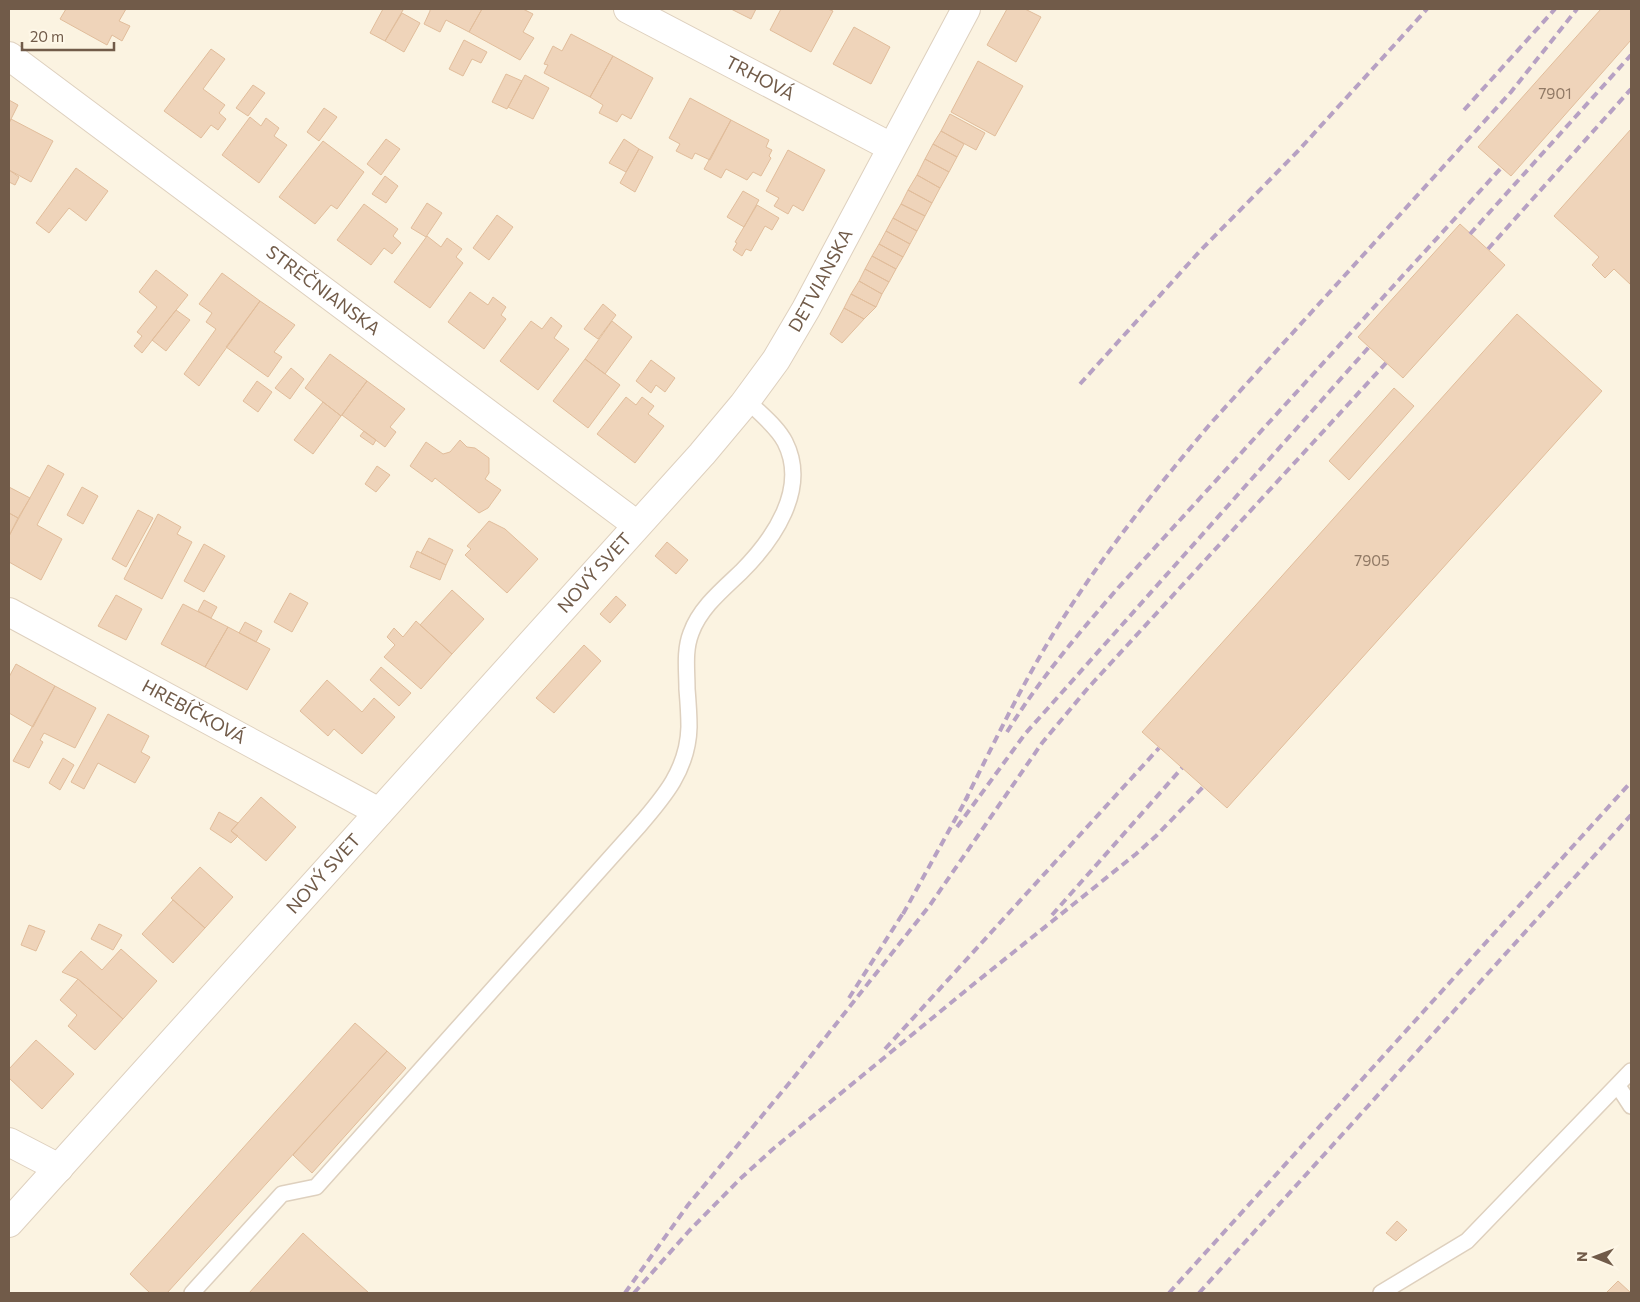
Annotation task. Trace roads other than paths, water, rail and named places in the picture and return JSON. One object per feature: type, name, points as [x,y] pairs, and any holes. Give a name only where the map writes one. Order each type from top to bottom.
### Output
[{"type":"street","name":"TRHOVÁ","points":[[628,9],[891,147]]},
{"type":"street","name":"DETVIANSKA","points":[[638,525],[702,454],[747,400],[776,360],[806,309],[966,9]]},
{"type":"street","name":"STREČNIANSKA","points":[[9,56],[638,525]]},
{"type":"street","name":"NOVÝ SVET","points":[[9,1223],[638,525]]},
{"type":"street","name":"HREBÍČKOVÁ","points":[[9,612],[379,812]]},
{"type":"street","points":[[9,1142],[58,1168]]},
{"type":"lane","points":[[192,1293],[282,1194],[316,1187],[670,789],[678,775],[687,746],[689,727],[686,657],[691,632],[704,610],[755,558],[769,540],[780,523],[792,488],[791,463],[785,441],[775,428],[747,400]]},
{"type":"lane","points":[[1381,1293],[1467,1240],[1631,1071]]},
{"type":"lane","points":[[1618,1086],[1631,1106]]},
{"type":"railway","points":[[1080,384],[1200,251],[1298,151],[1427,9]]},
{"type":"railway","points":[[1464,110],[1555,9]]},
{"type":"railway","points":[[965,801],[1034,666],[1077,597],[1132,520],[1211,423],[1511,92],[1577,9]]},
{"type":"railway","points":[[1470,234],[1631,55]]},
{"type":"railway","points":[[1488,249],[1631,89]]},
{"type":"railway","points":[[1007,732],[1046,676],[1118,588],[1501,168]]},
{"type":"railway","points":[[957,827],[1025,734],[1369,347]]},
{"type":"railway","points":[[625,1293],[688,1205],[791,1081],[930,905],[1042,743],[1088,688],[1386,363]]},
{"type":"railway","points":[[885,1049],[1159,748]]},
{"type":"railway","points":[[1052,915],[1182,768]]},
{"type":"railway","points":[[1169,1293],[1631,782]]},
{"type":"railway","points":[[634,1293],[689,1231],[740,1179],[773,1149],[1136,854],[1203,787]]},
{"type":"railway","points":[[903,914],[968,796]]},
{"type":"railway","points":[[1199,1293],[1631,815]]},
{"type":"railway","points":[[849,998],[907,907]]}]
